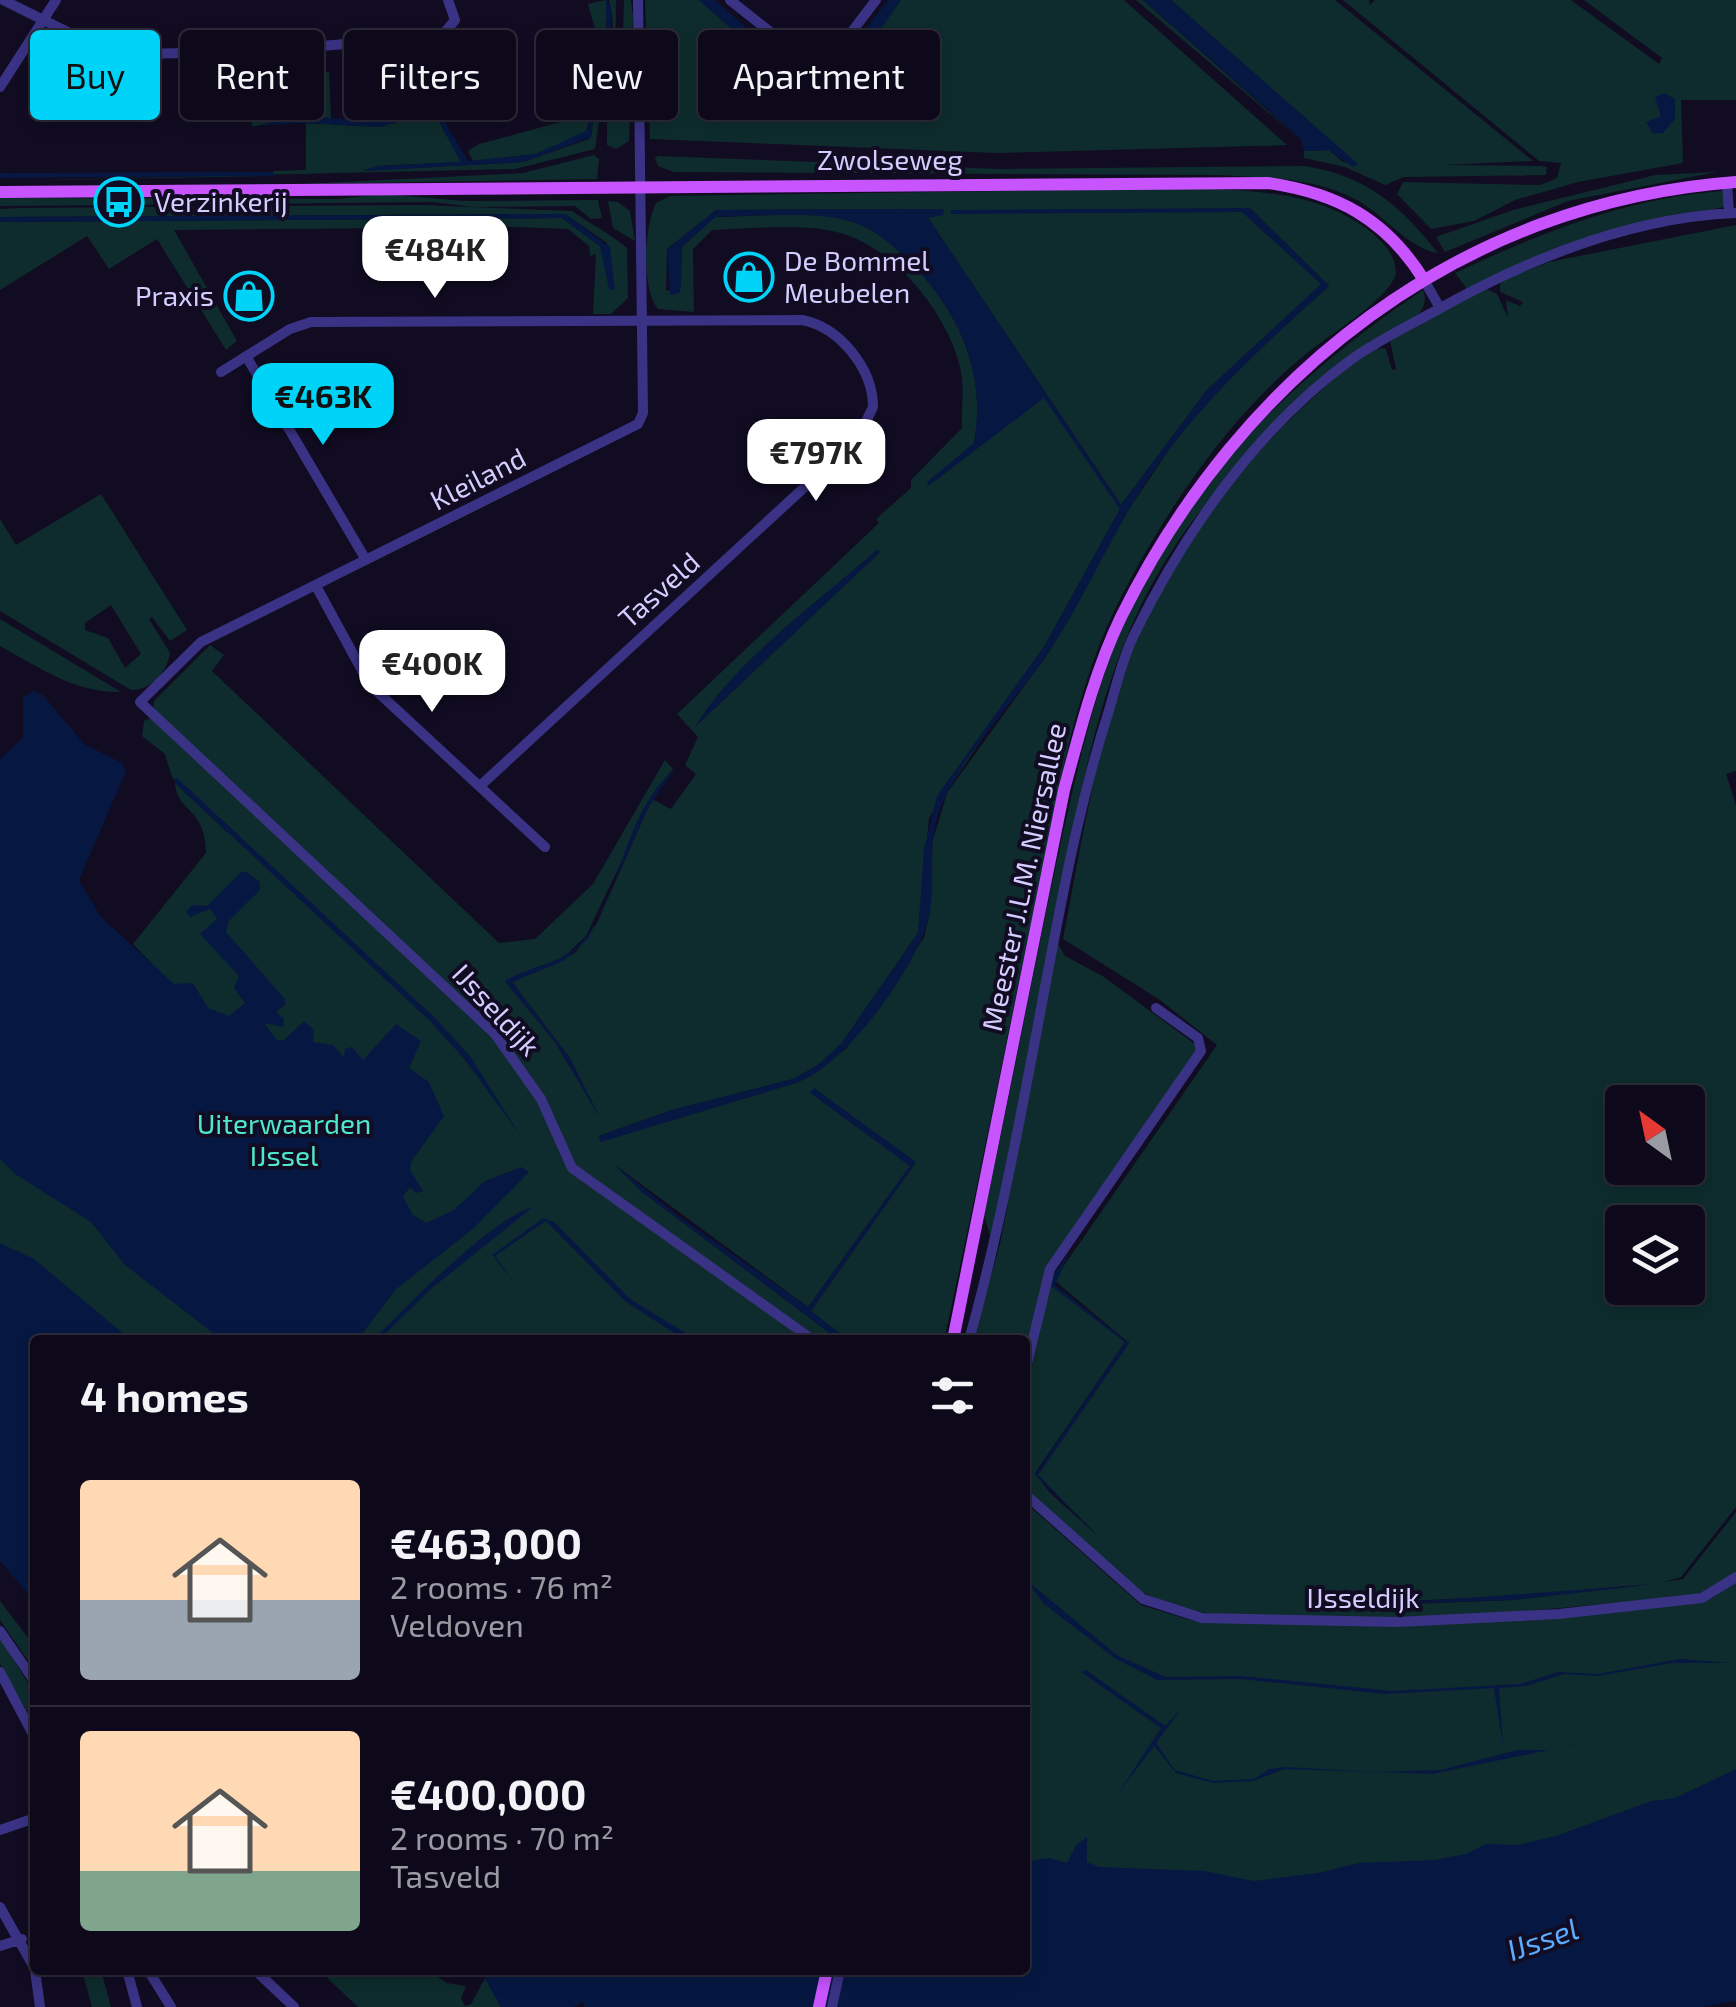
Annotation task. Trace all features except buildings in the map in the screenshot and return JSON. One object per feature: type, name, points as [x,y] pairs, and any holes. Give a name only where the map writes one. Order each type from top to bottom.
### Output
[{"type":"main road","points":[[1424,280],[1485,248],[1583,211],[1652,194],[1731,183]]},
{"type":"main road","name":"Zwolseweg","points":[[0,192],[1268,184],[1320,194],[1366,215],[1394,238],[1424,280]]},
{"type":"main road","name":"Meester J.L.M. Niersallee","points":[[954,1335],[1064,790],[1088,702],[1120,620],[1158,550],[1237,436],[1332,344],[1424,280]]},
{"type":"main road","points":[[820,2007],[826,1975]]},
{"type":"street","points":[[2,0],[40,22],[92,44],[129,54],[248,52],[442,36],[455,20],[448,0]]},
{"type":"street","points":[[0,87],[56,0]]},
{"type":"street","name":"Kleiland","points":[[140,702],[201,642],[638,424],[643,413],[644,321],[638,0]]},
{"type":"street","points":[[730,0],[795,56],[817,63],[834,55],[876,0]]},
{"type":"street","points":[[1731,183],[1732,213]]},
{"type":"street","name":"Meester J.L.M. Niersallee","points":[[969,1335],[995,1243],[1081,800],[1132,638],[1198,523],[1274,429],[1350,361],[1440,308],[1525,265],[1605,238],[1732,213]]},
{"type":"street","points":[[1424,280],[1440,308]]},
{"type":"street","name":"Tasveld","points":[[480,786],[858,438],[871,415],[868,381],[840,338],[826,325],[802,320],[644,321]]},
{"type":"street","points":[[221,372],[311,322],[644,321]]},
{"type":"street","points":[[246,356],[366,560]]},
{"type":"street","points":[[316,586],[370,685],[545,847]]},
{"type":"street","name":"IJsseldijk","points":[[140,702],[494,1034],[525,1072],[572,1168],[806,1335]]},
{"type":"street","points":[[1030,1351],[1050,1268],[1200,1052],[1194,1036],[1156,1008]]},
{"type":"street","name":"IJsseldijk","points":[[1030,1498],[1144,1598],[1202,1618],[1396,1622],[1558,1614],[1702,1598],[1736,1577]]},
{"type":"street","points":[[0,1631],[30,1675]]},
{"type":"street","points":[[0,1672],[30,1729]]},
{"type":"street","points":[[0,1830],[30,1820]]},
{"type":"street","points":[[0,1906],[30,1958]]},
{"type":"street","points":[[0,1946],[22,1939]]},
{"type":"street","points":[[36,1975],[40,2007]]},
{"type":"street","points":[[128,1975],[137,2007]]},
{"type":"street","points":[[151,1975],[171,2007]]},
{"type":"street","points":[[260,1975],[294,2007]]},
{"type":"street","points":[[832,2007],[839,1975]]},
{"type":"green space","points":[[606,0],[606,30],[595,30],[588,4]]},
{"type":"green space","points":[[609,0],[616,0],[616,30],[612,30]]},
{"type":"green space","points":[[624,0],[631,0],[633,30],[623,30]]},
{"type":"green space","points":[[645,0],[699,0],[733,30],[698,30],[698,120],[940,120],[940,30],[879,30],[901,0],[1124,0],[1287,145],[996,153],[650,139],[649,120],[678,120],[678,30],[646,30]]},
{"type":"green space","points":[[1136,0],[1143,0],[1303,142]]},
{"type":"green space","points":[[1171,0],[1335,0],[1533,161],[1442,165],[1542,166],[1547,167],[1546,175],[1404,177],[1385,185],[1345,167],[1304,158],[1304,151],[1329,150],[1343,162],[1357,164]]},
{"type":"green space","points":[[1343,0],[1369,0],[1370,5],[1375,0],[1571,0],[1659,64],[1662,58],[1584,0],[1736,0],[1736,100],[1681,100],[1683,163],[1578,182],[1515,200],[1474,221],[1431,229],[1397,194],[1403,182],[1540,185],[1557,178],[1561,163],[1539,161]]},
{"type":"green space","points":[[324,63],[325,72],[329,72],[331,118],[324,118]]},
{"type":"green space","points":[[252,120],[284,120],[252,127]]},
{"type":"green space","points":[[405,120],[438,120],[461,162],[377,166],[363,171],[523,162],[589,139],[594,120],[599,120],[595,149],[515,169],[273,175],[273,171],[306,170],[306,123],[379,127]]},
{"type":"green space","points":[[569,120],[590,120],[586,133],[536,154],[473,161],[468,151],[479,144]]},
{"type":"green space","points":[[607,120],[630,120],[629,141],[616,149],[607,145]]},
{"type":"green space","points":[[594,155],[599,159],[597,179],[302,184],[523,173]]},
{"type":"green space","points":[[658,156],[1000,169],[1304,166],[1345,177],[1380,195],[1410,220],[1438,253],[1416,245],[1355,199],[1323,186],[1289,180],[1219,175],[674,172],[658,166]]},
{"type":"green space","points":[[1717,172],[1568,201],[1445,252],[1436,237],[1513,210],[1655,175]]},
{"type":"green space","points":[[273,175],[273,176],[0,181]]},
{"type":"green space","points":[[1192,188],[1261,192],[1305,200],[1347,216],[1383,243],[1395,267],[1396,274],[1382,295],[1278,379],[1224,437],[1155,536],[1102,637],[1079,705],[1062,776],[945,1335],[842,1335],[811,1311],[916,1162],[909,1162],[910,1166],[808,1307],[615,1165],[642,1192],[832,1335],[812,1335],[576,1169],[531,1076],[505,1041],[153,709],[154,701],[210,645],[224,655],[212,671],[499,943],[535,939],[593,884],[665,760],[673,769],[656,789],[586,936],[564,957],[505,981],[555,1042],[599,1116],[570,1058],[512,982],[575,953],[597,923],[652,799],[671,809],[696,774],[685,765],[698,737],[677,714],[879,523],[876,519],[911,488],[911,480],[962,428],[961,374],[942,322],[911,280],[872,247],[850,236],[799,227],[712,230],[693,249],[694,312],[658,309],[647,273],[647,242],[656,203],[670,196]],"holes":[[[1250,208],[1329,286],[1241,365],[1180,433],[1121,521],[1051,649],[947,793],[930,850],[930,911],[924,938],[846,1049],[796,1083],[601,1141],[599,1136],[672,1110],[793,1079],[818,1065],[841,1044],[918,933],[929,818],[1045,645],[1120,509],[1044,397],[928,486],[974,443],[977,417],[972,368],[955,322],[942,301],[910,262],[873,231],[846,220],[815,215],[715,217],[682,247],[679,293],[666,290],[667,249],[716,210],[943,209],[928,218],[1121,505],[1207,390],[1322,284],[1242,212],[951,213]],[[877,550],[880,552],[696,726],[755,656]]]},
{"type":"green space","points":[[1724,191],[1725,207],[1666,217],[1467,289],[1455,273],[1586,219],[1654,201]]},
{"type":"green space","points":[[384,194],[463,201],[598,200],[602,218],[591,219],[575,206],[474,207],[432,202],[0,206],[0,198],[338,199]]},
{"type":"green space","points":[[608,201],[618,202],[630,211],[635,241],[613,228]]},
{"type":"green space","points":[[420,205],[572,211],[627,248],[628,298],[611,314],[593,314],[596,254],[590,256],[589,246],[568,229],[516,227],[174,230],[237,341],[226,350],[157,239],[109,269],[87,236],[0,290],[0,222],[562,218],[600,246],[607,266],[607,243],[565,214],[0,217],[0,209],[19,208]]},
{"type":"green space","points":[[1736,225],[1736,771],[1726,774],[1736,805],[1736,1507],[1681,1577],[1664,1582],[1683,1579],[1736,1512],[1736,1574],[1713,1592],[1510,1612],[1305,1618],[1226,1615],[1187,1609],[1150,1596],[1119,1576],[1030,1491],[1030,1374],[1050,1284],[1125,1342],[1035,1473],[1050,1493],[1099,1537],[1038,1475],[1129,1343],[1054,1280],[1217,1045],[1160,1000],[1063,939],[1103,743],[1126,666],[1157,595],[1197,530],[1244,469],[1296,413],[1362,356],[1386,349],[1392,370],[1396,369],[1390,341],[1485,288],[1497,294],[1508,318],[1506,300],[1520,306],[1523,302],[1500,292],[1500,281],[1549,262]],"holes":[[[1648,1584],[1513,1600],[1382,1605]]]},
{"type":"green space","points":[[1423,290],[1425,301],[1415,317],[1365,346],[1341,367],[1288,415],[1212,496],[1173,549],[1128,634],[1111,678],[1086,772],[991,1239],[984,1215],[1059,851],[1097,699],[1129,610],[1183,515],[1254,430],[1335,355]]},
{"type":"green space","points":[[101,494],[187,630],[170,641],[152,617],[149,619],[170,653],[157,679],[146,687],[131,690],[0,611],[0,519],[16,545]],"holes":[[[111,605],[141,654],[125,668],[108,638],[85,630],[85,623]]]},
{"type":"green space","points":[[0,619],[121,692],[72,683],[0,646]]},
{"type":"green space","name":"Uiterwaarden IJssel","points":[[153,717],[492,1038],[536,1097],[563,1160],[797,1335],[35,1335],[0,1306],[0,979],[159,971],[133,944],[206,853],[201,827],[181,800],[175,783],[228,833],[232,829],[172,777],[165,754],[142,736],[144,721]]},
{"type":"green space","points":[[1058,944],[1065,956],[1104,977],[1199,1047],[1047,1270],[1030,1340],[1030,1335],[974,1335],[1000,1244]]},
{"type":"green space","points":[[1030,1506],[1141,1605],[1190,1620],[1350,1625],[1695,1602],[1713,1598],[1736,1580],[1736,1782],[1413,1881],[1030,1881]]},
{"type":"green space","points":[[0,1601],[30,1640],[30,1664],[0,1620]]},
{"type":"green space","points":[[0,1638],[30,1686],[30,1716],[0,1664]]},
{"type":"green space","points":[[83,1975],[102,1975],[111,2007],[92,2007]]},
{"type":"green space","points":[[324,1975],[435,1975],[447,1983],[466,1986],[461,1998],[465,2006],[471,2004],[485,1978],[501,2007],[358,2007]]},
{"type":"water","points":[[606,0],[611,7],[611,30],[606,30]]},
{"type":"water","points":[[699,0],[715,0],[749,30],[733,30]]},
{"type":"water","points":[[888,0],[901,0],[880,30],[865,30]]},
{"type":"water","points":[[1143,0],[1171,0],[1358,164],[1353,167],[1329,150],[1304,151],[1300,138]]},
{"type":"water","points":[[1664,93],[1675,99],[1675,119],[1663,133],[1653,134],[1646,122],[1661,116],[1655,97]]},
{"type":"water","points":[[324,118],[405,120],[379,127],[303,123],[257,126]]},
{"type":"water","points":[[438,120],[443,120],[468,161],[536,154],[588,130],[593,120],[591,137],[523,162],[363,171],[377,166],[461,162]]},
{"type":"water","points":[[274,172],[273,176],[0,178],[0,173]]},
{"type":"water","points":[[1250,208],[1329,286],[1230,380],[1164,456],[1051,649],[964,763],[937,818],[929,916],[895,987],[857,1036],[815,1073],[796,1083],[601,1142],[599,1136],[672,1110],[793,1079],[818,1065],[841,1044],[918,933],[924,849],[937,796],[1045,645],[1120,509],[1044,398],[928,486],[927,482],[974,443],[977,417],[972,368],[955,322],[942,301],[910,262],[873,231],[846,220],[816,216],[715,217],[682,247],[681,288],[679,293],[670,295],[667,249],[716,210],[944,209],[943,215],[928,218],[1121,505],[1207,390],[1321,284],[1242,212],[951,214],[951,210]]},
{"type":"water","points":[[565,214],[610,247],[615,290],[609,289],[600,246],[562,218],[0,222],[0,217]]},
{"type":"water","points":[[877,550],[880,552],[696,726],[755,656]]},
{"type":"water","points":[[33,691],[43,695],[84,744],[122,763],[126,771],[79,880],[101,917],[174,984],[193,983],[208,1008],[229,1016],[245,1003],[234,988],[239,976],[200,934],[217,919],[210,909],[190,917],[186,912],[192,905],[207,906],[241,872],[246,872],[260,882],[260,890],[228,922],[226,932],[285,999],[285,1005],[276,1012],[284,1019],[283,1027],[264,1023],[277,1040],[284,1040],[304,1021],[314,1030],[313,1042],[333,1045],[344,1057],[345,1049],[352,1047],[363,1060],[396,1024],[421,1041],[409,1068],[429,1082],[444,1116],[411,1162],[410,1170],[423,1191],[416,1193],[410,1187],[403,1197],[413,1215],[426,1223],[454,1210],[485,1181],[521,1167],[529,1172],[474,1228],[395,1290],[362,1335],[216,1335],[125,1265],[91,1222],[15,1174],[0,1159],[0,759],[23,738],[23,698]]},
{"type":"water","points":[[675,769],[649,806],[612,888],[644,809],[657,787]]},
{"type":"water","points":[[176,777],[435,1018],[470,1056],[520,1135],[465,1060],[431,1022],[175,783]]},
{"type":"water","points":[[593,927],[588,939],[563,961],[512,982],[570,1058],[599,1116],[555,1042],[505,981],[572,951]]},
{"type":"water","points":[[814,1088],[916,1162],[811,1311],[842,1335],[832,1335],[642,1192],[615,1165],[677,1215],[808,1307],[910,1166],[810,1093]]},
{"type":"water","points":[[533,1207],[432,1288],[384,1335],[378,1335],[472,1246]]},
{"type":"water","points":[[543,1218],[554,1222],[630,1299],[689,1335],[677,1335],[626,1302],[546,1221],[495,1256],[514,1282],[492,1255]]},
{"type":"water","points":[[0,1243],[34,1259],[125,1335],[30,1335],[30,1596],[0,1561]]},
{"type":"water","points":[[1070,1251],[1055,1285],[1129,1343],[1038,1475],[1099,1537],[1035,1475],[1125,1342],[1051,1286],[1050,1280]]},
{"type":"water","points":[[1030,1583],[1118,1656],[1166,1677],[1241,1676],[1393,1691],[1520,1684],[1558,1672],[1598,1674],[1679,1659],[1731,1663],[1672,1663],[1598,1676],[1564,1674],[1526,1686],[1499,1688],[1503,1746],[1494,1688],[1385,1694],[1240,1679],[1157,1680],[1116,1659],[1044,1604]]},
{"type":"water","points":[[1649,1585],[1513,1600],[1381,1604]]},
{"type":"water","points":[[1086,1670],[1165,1726],[1182,1708],[1156,1743],[1175,1770],[1213,1781],[1254,1779],[1269,1769],[1285,1767],[1378,1772],[1441,1770],[1517,1750],[1549,1750],[1432,1774],[1285,1769],[1253,1781],[1213,1783],[1176,1773],[1154,1746],[1117,1795],[1161,1728],[1081,1672]]},
{"type":"water","name":"IJssel","points":[[1736,1769],[1736,2001],[1701,2007],[585,2007],[582,2002],[574,2007],[501,2007],[485,1978],[1030,1975],[1030,1861],[1050,1858],[1067,1863],[1076,1845],[1087,1837],[1087,1862],[1099,1867],[1204,1871],[1254,1881],[1318,1873],[1358,1863],[1435,1860],[1466,1854],[1486,1844],[1518,1845],[1559,1835],[1651,1801],[1675,1798]]},
{"type":"place","name":"Verzinkerij","points":[[119,202]]},
{"type":"place","name":"De Bommel Meubelen","points":[[749,277]]},
{"type":"place","name":"Praxis","points":[[249,296]]}]
